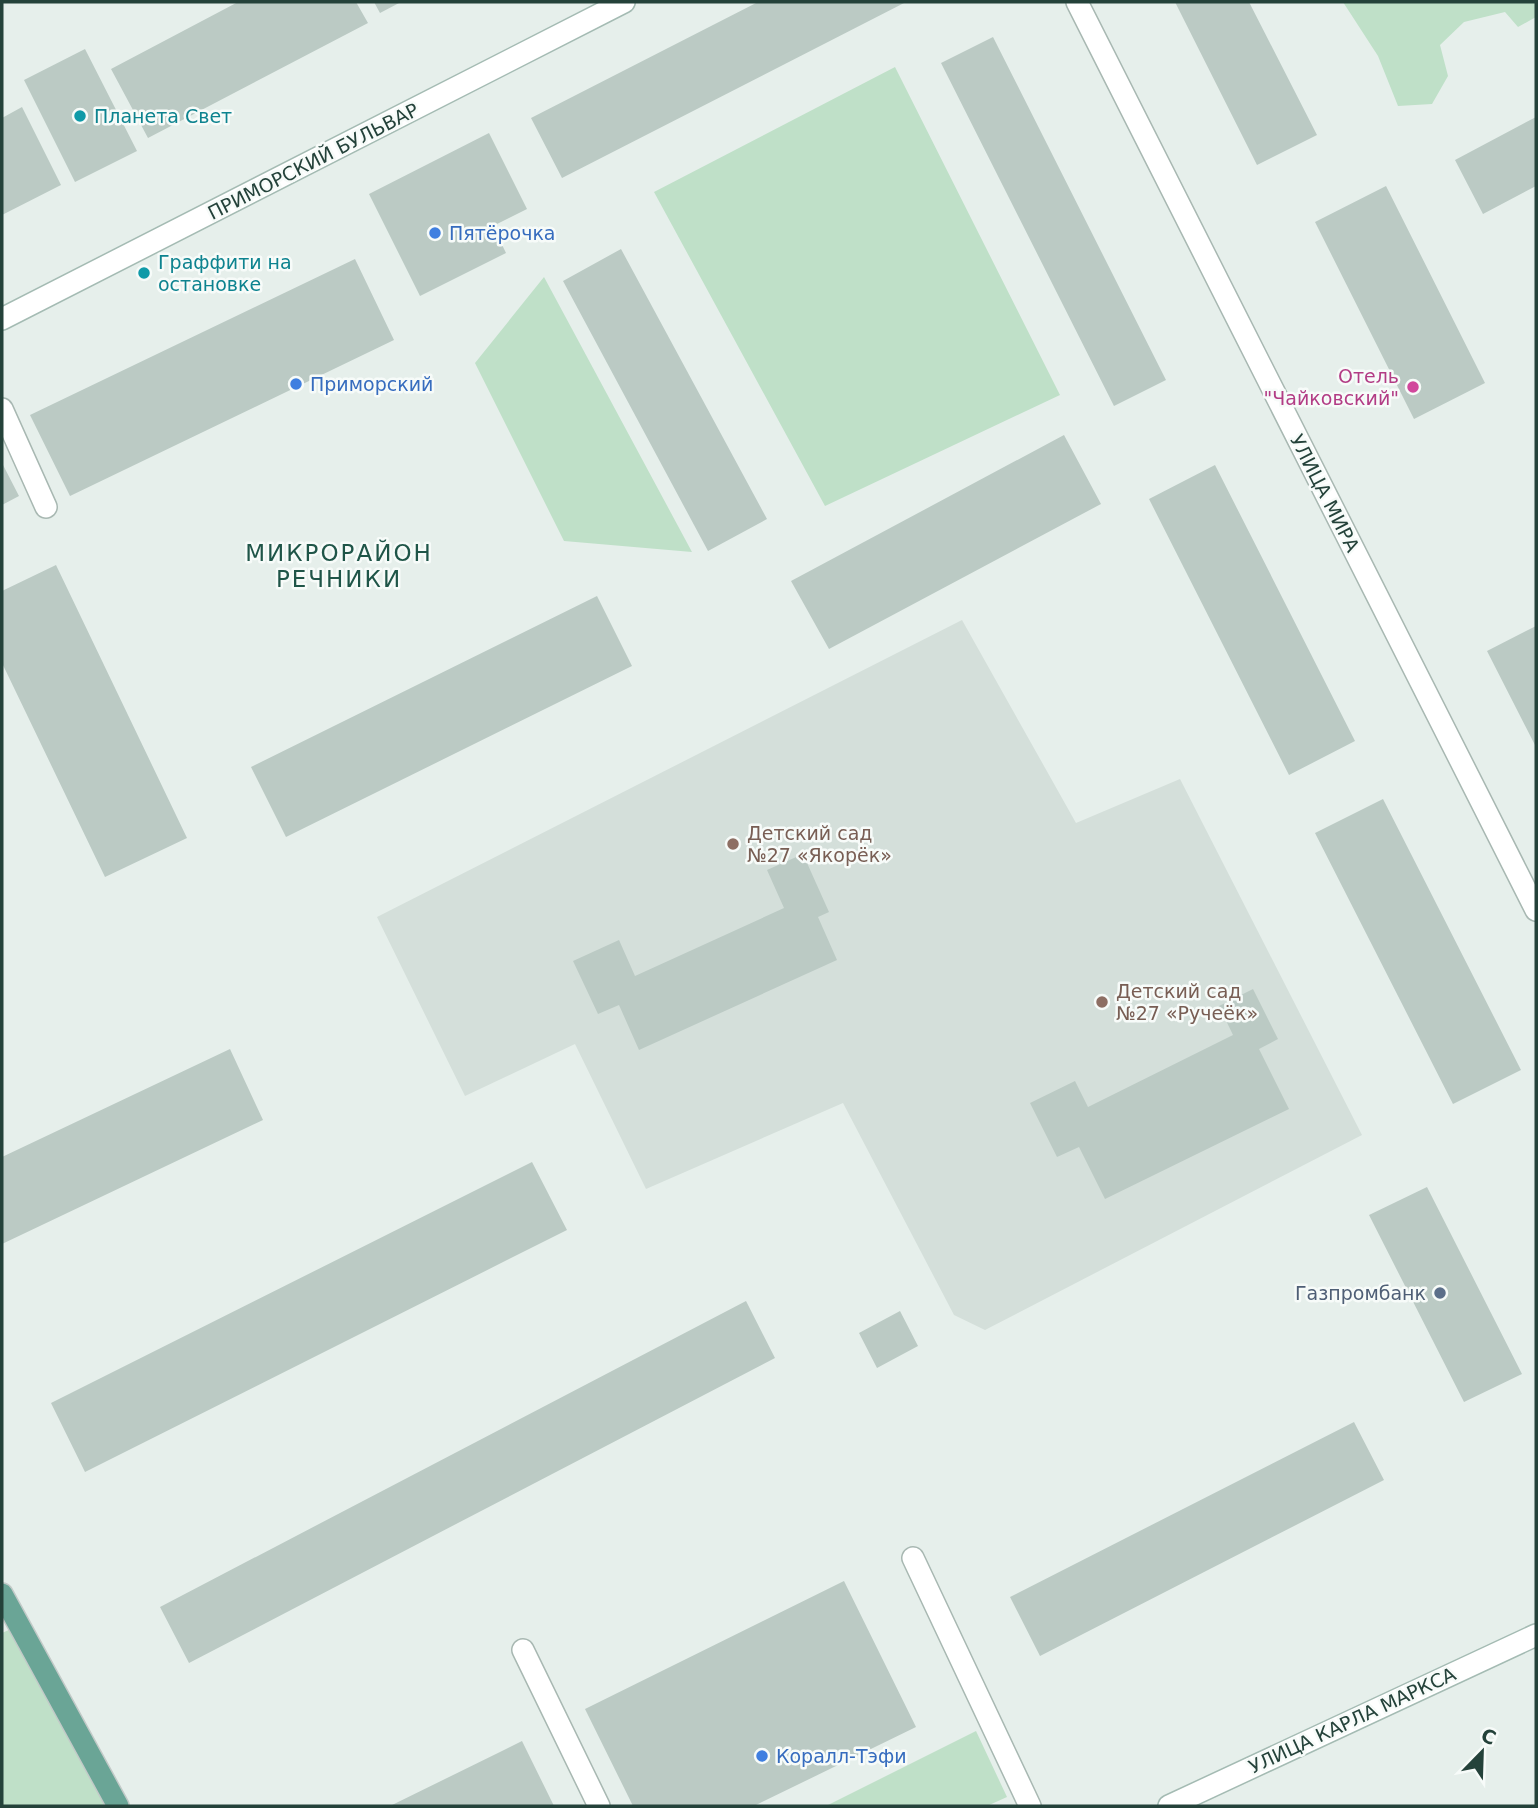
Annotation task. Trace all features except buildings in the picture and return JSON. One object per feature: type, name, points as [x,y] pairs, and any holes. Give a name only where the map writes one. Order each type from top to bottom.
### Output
[{"type":"main road","points":[[2,1594],[7,1619],[118,1806]]},
{"type":"street","name":"ПРИМОРСКИЙ БУЛЬВАР","points":[[2,319],[624,2]]},
{"type":"street","name":"УЛИЦА МИРА","points":[[1077,2],[1536,910]]},
{"type":"street","points":[[2,409],[46,507]]},
{"type":"street","points":[[913,1558],[1030,1806]]},
{"type":"street","name":"УЛИЦА КАРЛА МАРКСА","points":[[1169,1806],[1536,1635]]},
{"type":"street","points":[[523,1650],[599,1806]]},
{"type":"shaded area","points":[[962,620],[1076,823],[1180,779],[1362,1135],[985,1330],[954,1315],[843,1103],[646,1189],[575,1044],[465,1096],[377,917]]},
{"type":"green space","points":[[1343,2],[1536,2],[1536,17],[1518,27],[1505,12],[1464,22],[1440,45],[1448,76],[1432,104],[1398,106],[1378,56]]},
{"type":"green space","points":[[895,67],[1060,395],[825,506],[654,192]]},
{"type":"green space","points":[[544,277],[692,552],[564,541],[475,363]]},
{"type":"green space","points":[[11,1629],[106,1806],[2,1806],[2,1633]]},
{"type":"green space","points":[[976,1731],[1007,1797],[987,1806],[826,1806]]},
{"type":"place","name":"Планета Свет","points":[[80,116]]},
{"type":"place","name":"Пятёрочка","points":[[435,233]]},
{"type":"place","name":"Граффити на остановке","points":[[144,273]]},
{"type":"place","name":"Приморский","points":[[296,384]]},
{"type":"place","name":"Отель \"Чайковский\"","points":[[1413,387]]},
{"type":"place","name":"Детский сад №27 «Якорёк»","points":[[733,844]]},
{"type":"place","name":"Детский сад №27 «Ручеёк»","points":[[1102,1002]]},
{"type":"place","name":"Газпромбанк","points":[[1440,1293]]},
{"type":"place","name":"Коралл-Тэфи","points":[[762,1756]]},
{"type":"district","name":"МИКРОРАЙОН РЕЧНИКИ","points":[[339,566]]}]
